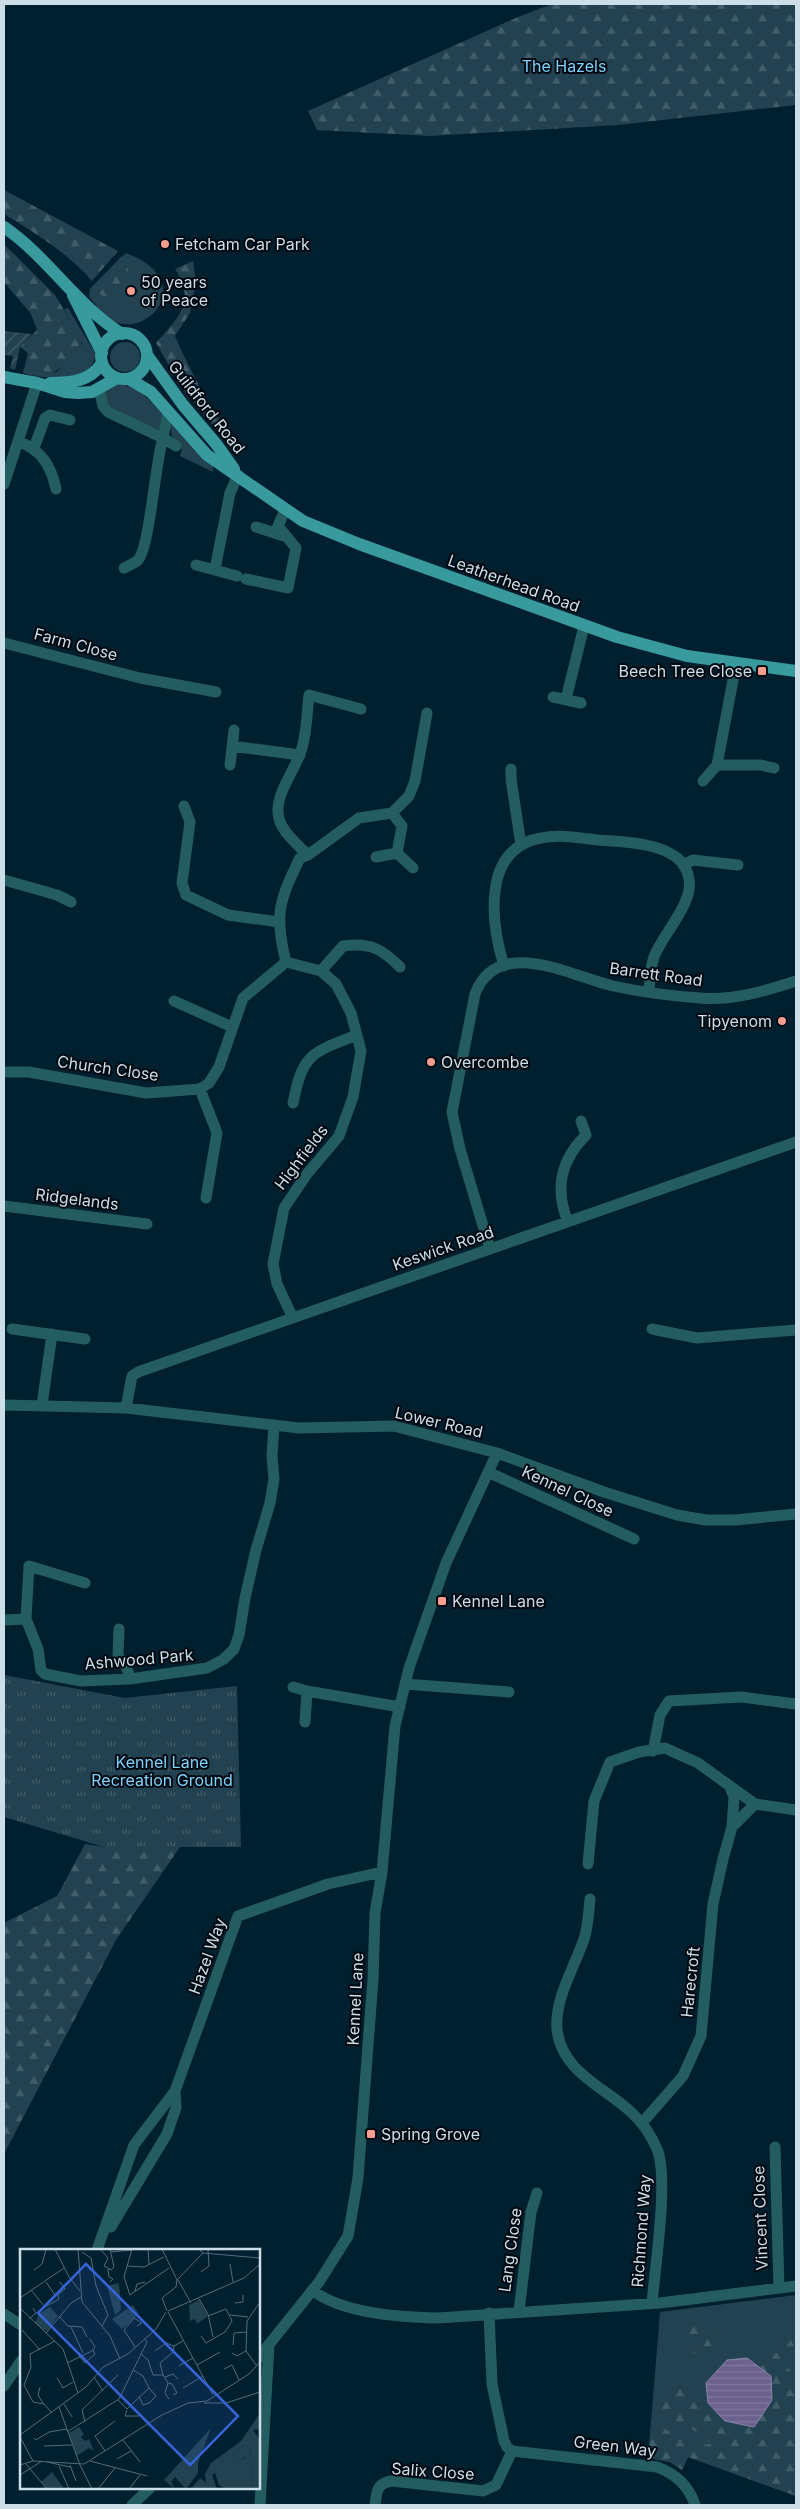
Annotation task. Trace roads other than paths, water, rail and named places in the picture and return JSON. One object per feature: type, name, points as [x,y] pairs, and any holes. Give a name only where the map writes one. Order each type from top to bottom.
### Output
[{"type":"main road","points":[[4,227],[38,256],[72,293],[103,322],[122,334],[132,335],[140,340],[147,355],[142,370],[99,389],[85,393],[65,392],[4,377]]},
{"type":"main road","points":[[72,293],[106,370],[123,378]]},
{"type":"main road","points":[[37,384],[76,382],[93,374],[109,340],[122,334]]},
{"type":"main road","name":"Guildford Road","points":[[147,355],[183,405],[217,445],[238,475]]},
{"type":"main road","name":"Guildford Road","points":[[123,378],[151,392],[207,455],[238,475]]},
{"type":"main road","name":"Leatherhead Road","points":[[238,475],[303,521],[359,544],[584,626],[652,648],[736,664],[796,671]]},
{"type":"street","points":[[4,484],[37,384]]},
{"type":"street","points":[[99,389],[103,406],[108,412],[176,446]]},
{"type":"street","name":"Guildford Road","points":[[124,568],[138,560],[144,546],[168,412]]},
{"type":"street","points":[[34,448],[45,418],[50,415],[70,420]]},
{"type":"street","points":[[18,441],[34,448],[48,466],[56,489]]},
{"type":"street","points":[[215,569],[230,493],[238,475]]},
{"type":"street","points":[[196,565],[288,588],[296,548],[278,526],[285,510]]},
{"type":"street","points":[[256,527],[289,538]]},
{"type":"street","points":[[566,699],[584,626]]},
{"type":"street","name":"Farm Close","points":[[4,643],[140,678],[216,692]]},
{"type":"street","points":[[702,781],[717,764],[736,664]]},
{"type":"street","points":[[308,855],[285,829],[278,812],[283,788],[295,770],[300,756],[309,695],[361,709]]},
{"type":"street","points":[[553,697],[581,703]]},
{"type":"street","points":[[206,1198],[217,1133],[200,1089],[208,1083],[219,1067],[243,998],[286,962],[279,922],[283,894],[300,858],[308,855],[329,837],[359,818],[392,813],[409,796],[415,781],[427,713]]},
{"type":"street","points":[[230,765],[234,730]]},
{"type":"street","points":[[232,746],[300,756]]},
{"type":"street","points":[[717,764],[761,765],[774,768]]},
{"type":"street","points":[[511,769],[510,779],[521,845]]},
{"type":"street","points":[[184,806],[190,822],[182,883],[186,895],[228,915],[279,922]]},
{"type":"street","points":[[392,813],[402,826],[397,853]]},
{"type":"street","points":[[504,966],[494,928],[494,896],[503,864],[509,855],[521,845],[533,840],[549,837],[629,842],[671,854],[683,865],[690,879],[688,895],[654,957],[649,991]]},
{"type":"street","points":[[376,857],[397,853]]},
{"type":"street","points":[[397,853],[413,868]]},
{"type":"street","points":[[683,865],[693,860],[722,858],[738,865]]},
{"type":"street","points":[[4,880],[57,895],[71,902]]},
{"type":"street","points":[[321,972],[343,946],[361,943],[388,955],[400,967]]},
{"type":"street","name":"Highfields","points":[[286,962],[321,972],[336,984],[352,1013],[361,1051],[355,1088],[339,1136],[307,1174],[284,1208],[274,1264],[277,1284],[292,1318]]},
{"type":"street","name":"Barrett Road","points":[[490,1249],[460,1150],[452,1112],[466,1032],[478,986],[488,974],[504,966],[528,963],[551,965],[601,983],[698,998],[720,998],[753,994],[796,981]]},
{"type":"street","points":[[174,1001],[232,1028]]},
{"type":"street","points":[[466,1032],[478,1035]]},
{"type":"street","points":[[292,1103],[298,1076],[302,1067],[311,1057],[322,1048],[357,1035]]},
{"type":"street","name":"Church Close","points":[[4,1072],[29,1072],[146,1093],[200,1089]]},
{"type":"street","points":[[568,1222],[560,1200],[564,1171],[571,1152],[589,1131],[581,1121]]},
{"type":"street","name":"Keswick Road","points":[[126,1408],[134,1374],[796,1142]]},
{"type":"street","name":"Ridgelands","points":[[4,1206],[147,1224]]},
{"type":"street","points":[[652,1328],[680,1336],[697,1338],[796,1330]]},
{"type":"street","points":[[12,1329],[85,1339]]},
{"type":"street","points":[[42,1405],[52,1334]]},
{"type":"street","name":"Lower Road","points":[[4,1405],[126,1408],[274,1425],[321,1428],[394,1426],[497,1453],[604,1492],[688,1517],[735,1520],[796,1514]]},
{"type":"street","name":"Ashwood Park","points":[[85,1583],[29,1566],[26,1619],[38,1649],[41,1670],[45,1674],[81,1681],[130,1679],[207,1668],[224,1659],[234,1649],[239,1636],[244,1598],[273,1487],[274,1425]]},
{"type":"street","name":"Kennel Lane","points":[[260,2356],[312,2290],[348,2236],[358,2178],[373,1979],[375,1913],[382,1872],[395,1726],[405,1684],[446,1563],[497,1453]]},
{"type":"street","name":"Kennel Close","points":[[488,1472],[634,1539]]},
{"type":"street","points":[[4,1620],[26,1619]]},
{"type":"street","points":[[119,1629],[118,1655],[127,1668],[130,1679]]},
{"type":"street","points":[[405,1684],[509,1692]]},
{"type":"street","points":[[293,1686],[307,1691],[400,1707]]},
{"type":"street","points":[[304,1722],[307,1691]]},
{"type":"street","points":[[653,1751],[660,1715],[669,1700],[741,1696],[796,1704]]},
{"type":"street","points":[[588,1864],[594,1801],[610,1762],[639,1752],[665,1748],[698,1763],[728,1783],[754,1804],[796,1810]]},
{"type":"street","name":"Harecroft","points":[[642,2123],[683,2076],[700,2036],[713,1904],[732,1827],[734,1797],[728,1783]]},
{"type":"street","name":"Harecroft","points":[[732,1827],[754,1804]]},
{"type":"street","name":"Hazel Way","points":[[97,2249],[134,2145],[175,2091],[238,1916],[328,1884],[382,1872]]},
{"type":"street","name":"Richmond Way","points":[[590,1899],[585,1936],[560,2004],[557,2029],[560,2042],[575,2067],[587,2080],[630,2111],[642,2123],[657,2149],[662,2176],[652,2303]]},
{"type":"street","name":"Hazel Way","points":[[98,2249],[167,2134],[176,2108],[175,2091]]},
{"type":"street","name":"Vincent Close","points":[[775,2147],[779,2288]]},
{"type":"street","name":"Lang Close","points":[[519,2312],[531,2212],[537,2193]]},
{"type":"street","points":[[312,2290],[325,2299],[375,2313],[438,2318],[652,2303],[796,2286]]},
{"type":"street","points":[[488,2313],[492,2384],[504,2441],[512,2451]]},
{"type":"street","points":[[4,2314],[20,2324]]},
{"type":"street","points":[[260,2505],[262,2403],[268,2344]]},
{"type":"street","points":[[4,2386],[20,2362]]},
{"type":"street","name":"Salix Close","points":[[375,2505],[378,2487],[383,2482],[391,2481],[483,2491],[496,2484],[512,2451]]},
{"type":"street","name":"Green Way","points":[[512,2451],[657,2467],[667,2471],[684,2484],[695,2505]]},
{"type":"street","points":[[132,2505],[149,2489]]},
{"type":"place","name":"Fetcham Car Park","points":[[165,244]]},
{"type":"place","name":"50 years of Peace","points":[[131,291]]},
{"type":"place","name":"Beech Tree Close","points":[[762,671]]},
{"type":"place","name":"Tipyenom","points":[[782,1021]]},
{"type":"place","name":"Overcombe","points":[[431,1062]]},
{"type":"place","name":"Kennel Lane","points":[[442,1601]]},
{"type":"place","name":"Spring Grove","points":[[371,2134]]},
{"type":"park label","name":"The Hazels","points":[[564,66]]},
{"type":"park label","name":"Kennel Lane Recreation Ground","points":[[162,1771]]}]
